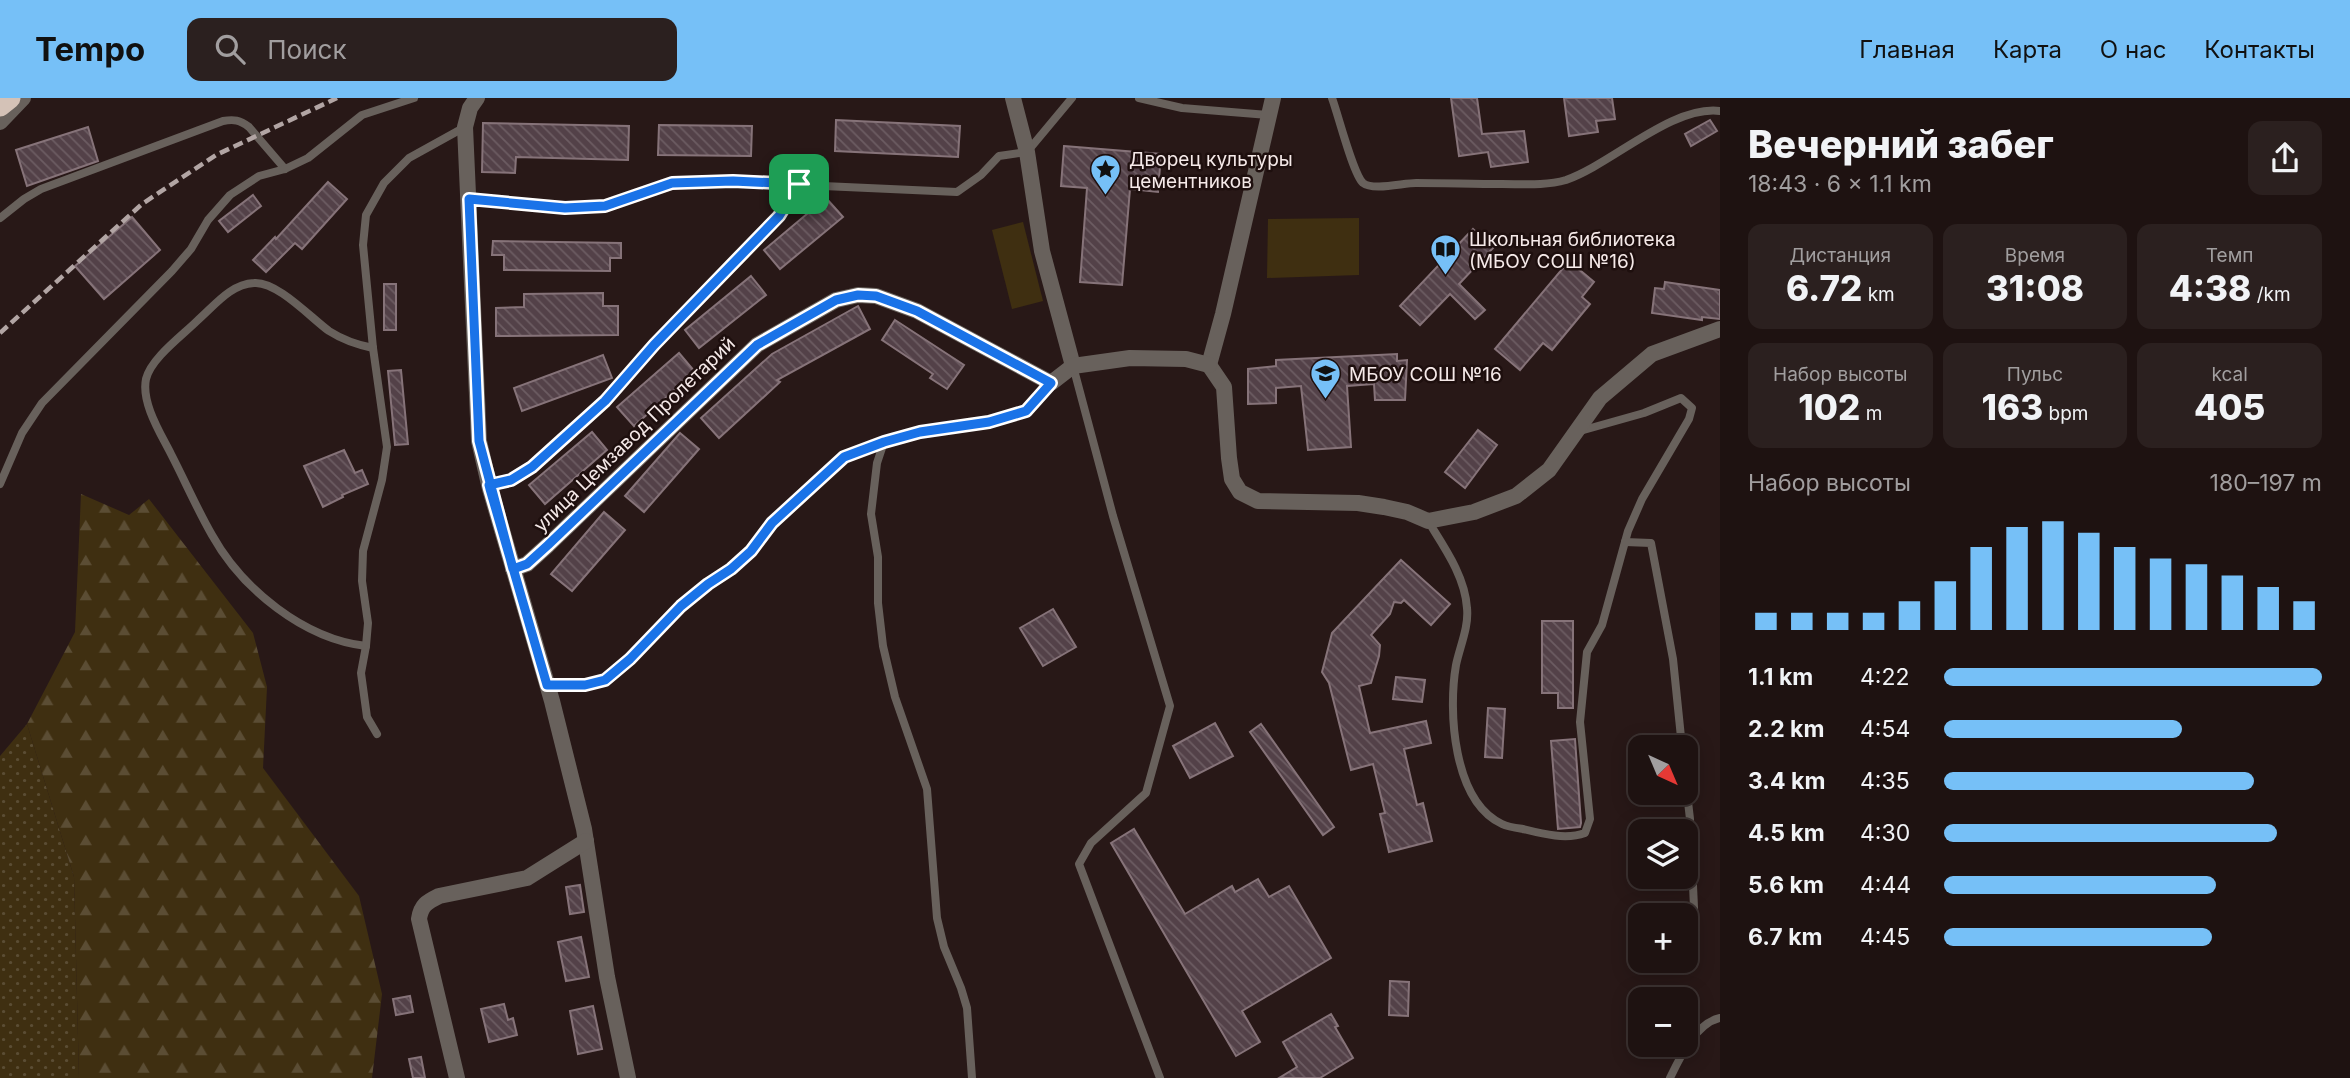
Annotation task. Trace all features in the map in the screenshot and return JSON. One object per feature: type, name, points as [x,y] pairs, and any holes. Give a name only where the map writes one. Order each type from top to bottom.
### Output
[{"type":"highway","points":[[0,106],[10,98]]},
{"type":"street","points":[[0,122],[23,98]]},
{"type":"street","name":"улица Цемзавод Пролетарий","points":[[477,98],[470,108],[465,127],[479,441],[489,485],[547,685],[586,841],[607,977],[628,1078]]},
{"type":"street","points":[[1013,98],[1027,152],[1042,251],[1073,366]]},
{"type":"street","points":[[1209,365],[1273,98]]},
{"type":"street","name":"улица Цемзавод Пролетарий","points":[[513,569],[527,564],[548,545],[757,345],[836,300],[858,295],[876,296],[917,311],[1051,383]]},
{"type":"street","points":[[1051,383],[1073,366],[1130,358],[1186,359],[1209,365],[1224,387],[1233,479],[1240,492],[1258,501],[1358,503],[1407,512],[1428,521],[1474,512],[1516,496],[1549,470],[1600,398],[1652,354],[1720,329]]},
{"type":"street","points":[[457,1078],[419,919],[421,909],[425,902],[439,896],[527,878],[586,841]]},
{"type":"lane","points":[[0,484],[22,433],[42,403],[191,250],[208,220],[230,195],[259,176],[285,169],[308,158],[362,115],[414,98]]},
{"type":"lane","points":[[469,199],[565,208],[605,206],[672,183],[733,181],[957,192],[981,175],[999,156],[1027,152],[1072,98]]},
{"type":"lane","points":[[1139,98],[1182,108],[1268,115]]},
{"type":"lane","points":[[1332,98],[1356,171],[1363,183],[1373,187],[1407,183],[1542,185],[1565,180],[1598,166],[1633,142],[1675,120],[1709,110],[1720,111]]},
{"type":"lane","points":[[0,218],[41,189],[233,119],[249,127],[285,169]]},
{"type":"lane","points":[[377,734],[367,717],[361,673],[368,623],[362,581],[363,551],[382,480],[387,447],[373,348],[363,245],[366,215],[384,183],[410,158],[465,127]]},
{"type":"lane","points":[[489,485],[511,480],[532,467],[605,401],[654,345],[779,216],[799,184]]},
{"type":"lane","points":[[366,646],[325,637],[297,623],[266,599],[236,568],[213,537],[148,407],[146,379],[158,357],[235,287],[257,282],[274,288],[331,332],[356,345],[373,348]]},
{"type":"lane","points":[[1073,366],[1113,516],[1170,706],[1146,793],[1091,844],[1079,864],[1160,1078]]},
{"type":"lane","points":[[547,685],[585,685],[605,680],[630,659],[681,606],[751,551],[772,523],[844,457],[920,432],[989,422],[1026,411],[1051,383]]},
{"type":"lane","points":[[1428,521],[1459,575],[1468,609],[1456,666],[1453,732],[1460,765],[1468,783],[1483,808],[1503,825],[1573,838],[1585,833],[1590,819],[1580,722],[1587,652],[1602,625],[1625,542],[1642,499],[1689,419],[1692,408],[1681,398],[1644,413],[1573,434]]},
{"type":"lane","points":[[884,442],[877,463],[872,514],[878,557],[878,603],[883,646],[895,697],[927,789],[937,918],[944,947],[967,1008],[972,1078]]},
{"type":"lane","points":[[1625,542],[1651,543],[1673,659],[1681,735]]},
{"type":"lane","points":[[1688,805],[1694,903]]},
{"type":"lane","points":[[1670,1078],[1683,1050],[1710,1020],[1720,1018]]},
{"type":"green space","points":[[1359,218],[1359,275],[1267,278],[1268,219]]},
{"type":"green space","points":[[1023,222],[1043,301],[1012,309],[992,230]]},
{"type":"green space","points":[[81,494],[129,515],[149,499],[253,633],[267,687],[263,768],[359,896],[382,994],[372,1078],[79,1078],[74,877],[27,724],[75,632]]},
{"type":"green space","points":[[27,724],[74,877],[79,1078],[0,1078],[0,756]]},
{"type":"building","points":[[1451,98],[1477,98],[1482,134],[1524,131],[1528,162],[1491,167],[1488,152],[1459,156]]},
{"type":"building","points":[[1564,98],[1612,98],[1615,119],[1596,121],[1598,132],[1569,136]]},
{"type":"building","points":[[836,120],[960,126],[958,157],[835,151]]},
{"type":"building","points":[[1710,120],[1717,131],[1691,146],[1685,134]]},
{"type":"building","points":[[483,123],[629,126],[628,160],[516,157],[515,173],[482,172]]},
{"type":"building","points":[[659,125],[752,126],[751,156],[658,155]]},
{"type":"building","points":[[88,127],[98,161],[27,186],[16,150]]},
{"type":"building","points":[[1064,146],[1161,154],[1158,192],[1130,189],[1122,285],[1080,282],[1087,188],[1061,186]]},
{"type":"building","points":[[328,182],[347,199],[302,249],[295,243],[266,272],[253,260]]},
{"type":"building","points":[[253,195],[261,206],[228,232],[219,221]]},
{"type":"building","points":[[826,198],[843,217],[780,269],[764,250]]},
{"type":"building","points":[[132,217],[160,250],[104,299],[75,266]]},
{"type":"building","name":"Школьная библиотека (МБОУ СОШ №16)","points":[[1473,229],[1493,248],[1459,284],[1485,310],[1475,319],[1450,294],[1420,325],[1400,306]]},
{"type":"building","points":[[493,241],[621,243],[621,258],[610,258],[610,271],[504,270],[504,255],[492,255]]},
{"type":"building","points":[[1569,261],[1594,282],[1582,297],[1590,304],[1552,350],[1543,343],[1520,370],[1495,349]]},
{"type":"building","points":[[751,276],[766,295],[699,348],[685,330]]},
{"type":"building","points":[[1665,282],[1720,290],[1720,319],[1702,317],[1702,320],[1652,313],[1655,288],[1664,289]]},
{"type":"building","points":[[384,284],[396,284],[396,330],[384,330]]},
{"type":"building","points":[[603,293],[603,306],[618,306],[618,335],[496,336],[496,308],[524,307],[524,294]]},
{"type":"building","points":[[858,306],[870,329],[777,380],[780,382],[719,438],[701,418],[772,354]]},
{"type":"building","points":[[895,320],[964,365],[947,389],[930,378],[933,374],[882,340]]},
{"type":"building","points":[[679,353],[695,372],[634,426],[617,407]]},
{"type":"building","name":"МБОУ СОШ №16","points":[[1397,354],[1397,361],[1407,360],[1405,400],[1375,400],[1374,384],[1347,386],[1351,447],[1308,450],[1301,386],[1276,388],[1276,403],[1248,404],[1248,369],[1276,366],[1276,360]]},
{"type":"building","points":[[603,355],[612,378],[522,411],[514,388]]},
{"type":"building","points":[[401,370],[408,444],[395,445],[388,371]]},
{"type":"building","points":[[1478,430],[1497,445],[1465,488],[1445,472]]},
{"type":"building","points":[[592,432],[607,450],[545,504],[529,485]]},
{"type":"building","points":[[680,433],[699,449],[644,512],[625,496]]},
{"type":"building","points":[[344,450],[355,473],[362,470],[368,484],[323,507],[304,466]]},
{"type":"building","points":[[604,512],[625,530],[572,591],[551,574]]},
{"type":"building","points":[[1401,560],[1450,604],[1431,625],[1404,600],[1401,603],[1394,602],[1390,614],[1371,635],[1380,645],[1379,656],[1371,683],[1359,686],[1370,733],[1426,721],[1431,743],[1404,749],[1417,805],[1423,803],[1432,841],[1389,852],[1380,814],[1385,813],[1373,764],[1351,770],[1329,683],[1322,672],[1332,633]]},
{"type":"building","points":[[1053,609],[1076,647],[1043,666],[1020,628]]},
{"type":"building","points":[[1542,621],[1573,621],[1573,708],[1558,708],[1558,693],[1542,693]]},
{"type":"building","points":[[1396,677],[1425,680],[1422,702],[1393,699]]},
{"type":"building","points":[[1488,708],[1505,709],[1502,758],[1485,757]]},
{"type":"building","points":[[1215,723],[1233,756],[1190,778],[1173,746]]},
{"type":"building","points":[[1261,724],[1334,827],[1323,835],[1250,732]]},
{"type":"building","points":[[1575,739],[1581,823],[1580,827],[1558,829],[1551,741]]},
{"type":"building","points":[[1134,829],[1185,914],[1232,886],[1235,892],[1258,879],[1269,897],[1289,886],[1331,958],[1242,1011],[1260,1042],[1236,1056],[1111,843]]},
{"type":"building","points":[[580,885],[584,912],[570,914],[566,887]]},
{"type":"building","points":[[581,937],[589,977],[566,981],[558,942]]},
{"type":"building","points":[[1390,981],[1409,982],[1408,1016],[1389,1015]]},
{"type":"building","points":[[410,996],[413,1012],[396,1015],[393,999]]},
{"type":"building","points":[[504,1004],[508,1020],[513,1018],[517,1035],[489,1042],[481,1009]]},
{"type":"building","points":[[593,1006],[602,1049],[578,1054],[570,1011]]},
{"type":"building","points":[[1331,1014],[1338,1026],[1335,1027],[1353,1058],[1320,1078],[1279,1078],[1297,1067],[1283,1042]]},
{"type":"building","points":[[421,1057],[425,1078],[413,1078],[409,1059]]},
{"type":"railway","points":[[0,333],[142,204],[216,155],[337,98]]},
{"type":"place","name":"Дворец культуры цементников","points":[[1106,197]]},
{"type":"place","name":"Школьная библиотека (МБОУ СОШ №16)","points":[[1446,277]]},
{"type":"place","name":"МБОУ СОШ №16","points":[[1326,401]]},
{"type":"route","points":[[799,184],[733,181],[672,183],[605,206],[565,208],[469,199],[479,441],[490,489],[513,569],[527,564],[548,545],[757,345],[836,300],[858,295],[876,296],[917,311],[1051,383],[1026,411],[989,422],[920,432],[844,457],[772,523],[751,551],[681,606],[630,659],[605,680],[585,685],[547,685],[514,573],[490,489],[489,485],[511,480],[532,467],[605,401],[654,345],[779,216],[799,184]]}]
